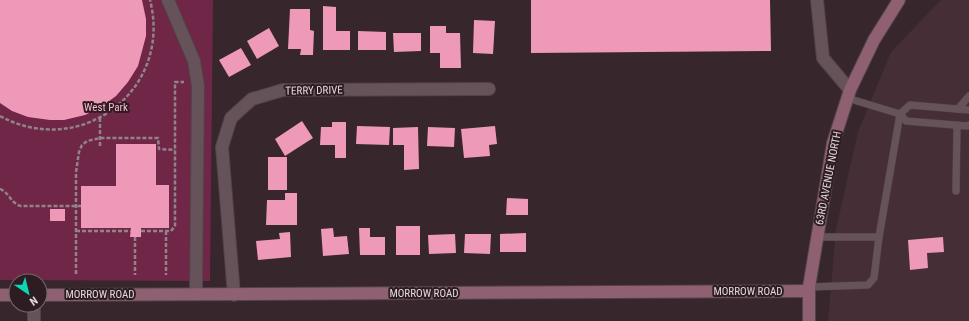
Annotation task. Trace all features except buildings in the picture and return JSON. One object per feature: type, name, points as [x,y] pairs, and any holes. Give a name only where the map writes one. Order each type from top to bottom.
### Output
[{"type":"street","points":[[168,0],[192,55],[198,86],[196,294]]},
{"type":"street","points":[[817,0],[823,58],[848,94]]},
{"type":"street","name":"63RD AVENUE NORTH","points":[[809,321],[809,289],[832,143],[848,94],[874,40],[899,0]]},
{"type":"street","name":"TERRY DRIVE","points":[[234,295],[222,147],[231,118],[252,98],[283,90],[489,89]]},
{"type":"street","name":"MORROW ROAD","points":[[48,295],[234,295],[809,289]]},
{"type":"lane","points":[[848,94],[900,114],[906,121],[969,125]]},
{"type":"lane","points":[[958,109],[969,96]]},
{"type":"lane","points":[[809,289],[868,285],[874,278],[879,237],[900,114],[910,105],[969,110]]},
{"type":"lane","points":[[956,191],[957,125]]},
{"type":"lane","points":[[817,237],[879,237]]},
{"type":"path","points":[[0,116],[24,127],[50,130],[75,128],[100,118],[117,106],[130,94],[147,66],[154,35],[153,10],[150,0]]},
{"type":"path","points":[[141,231],[171,231],[175,226],[175,82],[187,82],[186,77]]},
{"type":"path","points":[[100,118],[100,147]]},
{"type":"path","points":[[76,274],[76,172],[79,152],[86,141],[100,138],[158,138],[158,149],[175,150]]},
{"type":"path","points":[[0,189],[6,192],[13,203],[21,206],[81,206]]},
{"type":"path","points":[[76,231],[131,231]]},
{"type":"path","points":[[166,231],[166,275]]},
{"type":"path","points":[[135,237],[135,274]]},
{"type":"shaded area","points":[[941,0],[969,0],[969,321],[828,321],[836,229],[858,132],[891,52]]},
{"type":"green space","name":"West Park","points":[[0,0],[213,0],[210,281],[48,280],[48,273],[8,273],[8,280],[0,280]]}]
